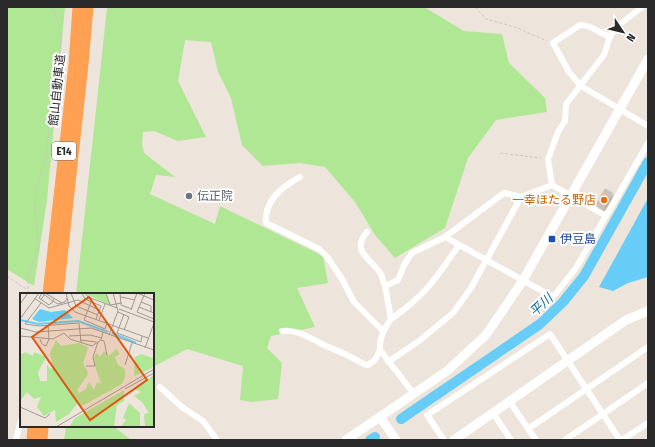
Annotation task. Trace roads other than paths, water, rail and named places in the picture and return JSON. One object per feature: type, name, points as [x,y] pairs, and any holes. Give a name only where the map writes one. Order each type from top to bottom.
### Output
[{"type":"highway","name":"館山自動車道","points":[[48,293],[74,64],[78,7]]},
{"type":"highway","name":"館山自動車道","points":[[58,293],[88,7]]},
{"type":"highway","points":[[32,440],[33,427]]},
{"type":"highway","points":[[42,440],[43,427]]},
{"type":"street","points":[[552,186],[548,159],[558,132],[565,121],[566,104],[604,55],[615,28],[642,7]]},
{"type":"street","points":[[611,36],[601,34],[595,28],[588,25],[580,25],[553,43],[569,72],[581,86],[648,126]]},
{"type":"street","points":[[346,440],[383,420],[414,394],[454,366],[481,340],[498,320],[522,282],[648,59]]},
{"type":"street","points":[[445,237],[522,282],[553,297],[576,268],[648,143]]},
{"type":"street","points":[[300,177],[287,184],[279,192],[265,214],[266,222],[320,249],[328,258],[354,302],[383,331]]},
{"type":"street","points":[[385,286],[398,280],[404,265],[412,253],[445,237],[504,194],[521,197],[552,186],[606,216]]},
{"type":"street","points":[[388,362],[419,341],[453,313],[471,288],[521,197]]},
{"type":"street","points":[[367,232],[361,243],[362,251],[381,274],[385,286],[391,319]]},
{"type":"street","points":[[282,331],[298,332],[309,336],[324,345],[351,357],[360,364],[368,365],[375,360],[380,350],[380,342],[383,331],[391,319],[413,304],[430,286],[459,245]]},
{"type":"street","points":[[454,440],[626,320],[648,311]]},
{"type":"street","points":[[444,440],[427,415],[550,334],[621,440],[648,423]]},
{"type":"street","points":[[528,429],[648,347]]},
{"type":"street","points":[[380,350],[414,394]]},
{"type":"street","points":[[565,440],[648,382]]},
{"type":"street","points":[[160,387],[182,407],[203,421],[218,440]]},
{"type":"street","points":[[509,401],[536,440]]},
{"type":"street","points":[[495,416],[511,440]]},
{"type":"street","points":[[383,420],[395,438]]},
{"type":"street","points":[[16,440],[20,424]]},
{"type":"water","points":[[648,198],[648,277],[628,283],[613,291],[599,287]]},
{"type":"waterway","name":"平川","points":[[401,419],[540,324],[563,302],[584,276],[648,162]]},
{"type":"waterway","name":"平川","points":[[370,440],[375,437]]},
{"type":"place","name":"伝正院","points":[[189,196]]},
{"type":"place","name":"一幸ほたる野店","points":[[604,200]]},
{"type":"place","name":"伊豆島","points":[[552,239]]}]
